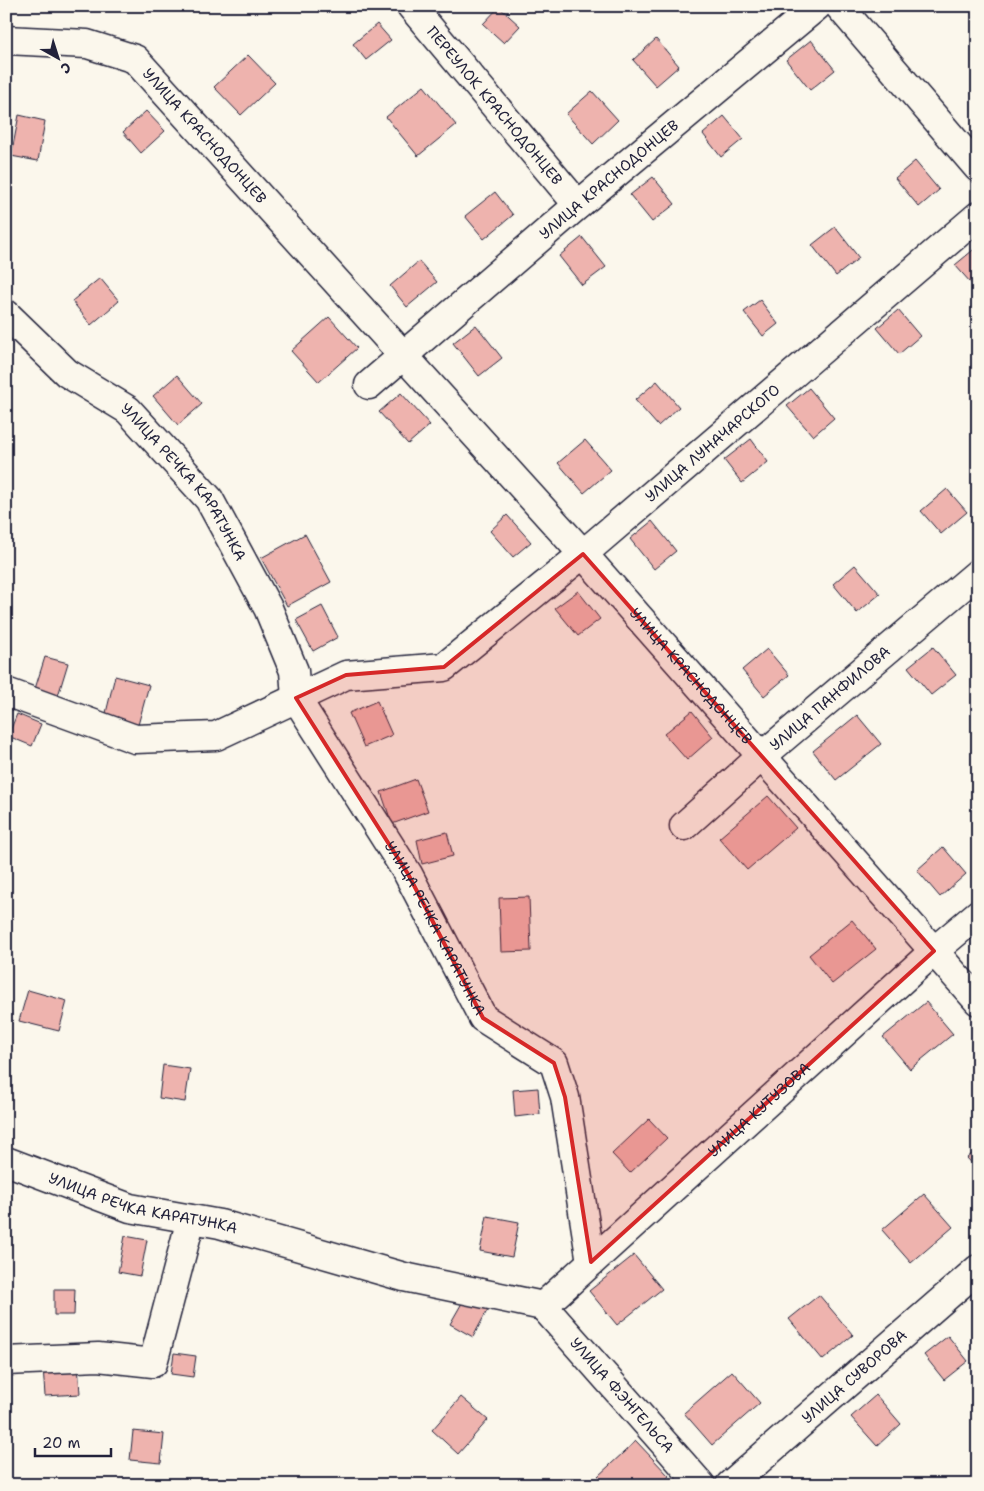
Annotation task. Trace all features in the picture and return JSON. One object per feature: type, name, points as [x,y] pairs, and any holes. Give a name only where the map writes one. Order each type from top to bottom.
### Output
[{"type":"street","name":"ПЕРЕУЛОК КРАСНОДОНЦЕВ","points":[[411,6],[578,205]]},
{"type":"street","name":"УЛИЦА КРАСНОДОНЦЕВ","points":[[369,385],[578,205],[817,6]]},
{"type":"street","points":[[839,6],[978,168]]},
{"type":"street","name":"УЛИЦА КРАСНОДОНЦЕВ","points":[[6,40],[87,44],[135,59],[583,554],[978,1001]]},
{"type":"street","name":"УЛИЦА ЛУНАЧАРСКОГО","points":[[296,698],[346,675],[444,668],[583,554],[978,216]]},
{"type":"street","name":"УЛИЦА РЕЧКА КАРАТУНКА","points":[[6,314],[67,373],[128,410],[209,498],[268,608],[294,671],[296,698],[408,874],[483,1018],[554,1064],[565,1096],[591,1262]]},
{"type":"street","name":"УЛИЦА ПАНФИЛОВА","points":[[684,826],[762,756],[978,573]]},
{"type":"street","points":[[6,692],[135,739],[216,736],[296,698]]},
{"type":"street","name":"УЛИЦА КУТУЗОВА","points":[[543,1306],[934,951],[978,914]]},
{"type":"street","name":"УЛИЦА РЕЧКА КАРАТУНКА","points":[[6,1161],[130,1208],[220,1224],[404,1277],[543,1306]]},
{"type":"street","points":[[6,1361],[98,1357],[153,1363],[191,1219]]},
{"type":"street","name":"УЛИЦА СУВОРОВА","points":[[730,1485],[978,1268]]},
{"type":"street","name":"УЛИЦА Ф.ЭНГЕЛЬСА","points":[[543,1306],[701,1485]]},
{"type":"highlighted area","points":[[583,554],[934,951],[591,1262],[565,1097],[554,1063],[483,1018],[408,874],[296,698],[346,675],[444,667]]},
{"type":"building","points":[[499,7],[520,26],[504,43],[483,24]]},
{"type":"building","points":[[377,24],[391,40],[366,60],[353,44]]},
{"type":"building","points":[[656,39],[679,66],[656,86],[633,60]]},
{"type":"building","points":[[811,40],[835,70],[810,90],[786,60]]},
{"type":"building","points":[[248,55],[275,83],[241,115],[214,87]]},
{"type":"building","points":[[424,86],[456,125],[418,156],[386,117]]},
{"type":"building","points":[[592,91],[618,120],[593,144],[566,114]]},
{"type":"building","points":[[146,111],[165,131],[141,153],[123,132]]},
{"type":"building","points":[[19,115],[45,121],[38,161],[11,156]]},
{"type":"building","points":[[724,116],[743,139],[721,157],[703,134]]},
{"type":"building","points":[[915,161],[939,190],[919,207],[895,178]]},
{"type":"building","points":[[653,177],[675,204],[652,222],[630,195]]},
{"type":"building","points":[[495,192],[513,215],[484,239],[465,216]]},
{"type":"building","points":[[835,227],[859,258],[836,276],[812,245]]},
{"type":"building","points":[[582,237],[606,267],[582,285],[559,256]]},
{"type":"building","points":[[978,246],[978,291],[955,265]]},
{"type":"building","points":[[419,261],[437,282],[407,307],[390,286]]},
{"type":"building","points":[[100,278],[119,301],[91,325],[72,301]]},
{"type":"building","points":[[760,300],[778,324],[763,336],[744,312]]},
{"type":"building","points":[[898,310],[920,336],[899,354],[877,328]]},
{"type":"building","points":[[329,317],[357,348],[319,382],[291,351]]},
{"type":"building","points":[[476,325],[502,358],[479,376],[453,343]]},
{"type":"building","points":[[177,375],[202,404],[178,425],[153,396]]},
{"type":"building","points":[[657,381],[679,407],[658,426],[635,400]]},
{"type":"building","points":[[809,388],[834,418],[813,436],[787,406]]},
{"type":"building","points":[[401,393],[430,425],[408,444],[379,412]]},
{"type":"building","points":[[751,439],[768,462],[742,483],[724,460]]},
{"type":"building","points":[[585,440],[611,470],[584,493],[558,463]]},
{"type":"building","points":[[947,489],[967,512],[941,534],[921,511]]},
{"type":"building","points":[[507,515],[531,542],[513,557],[490,531]]},
{"type":"building","points":[[652,521],[676,551],[654,569],[630,539]]},
{"type":"building","points":[[305,534],[331,582],[287,606],[261,558]]},
{"type":"building","points":[[855,565],[880,594],[857,613],[833,584]]},
{"type":"building","points":[[578,591],[600,619],[578,636],[555,608]]},
{"type":"building","points":[[322,606],[338,637],[313,651],[296,620]]},
{"type":"building","points":[[933,647],[956,675],[931,695],[908,667]]},
{"type":"building","points":[[767,649],[789,675],[764,696],[742,670]]},
{"type":"building","points":[[45,657],[68,663],[57,699],[34,692]]},
{"type":"building","points":[[115,676],[149,685],[138,725],[105,717]]},
{"type":"building","points":[[377,701],[392,735],[364,747],[349,713]]},
{"type":"building","points":[[692,711],[713,737],[687,760],[664,734]]},
{"type":"building","points":[[17,714],[41,724],[32,746],[8,736]]},
{"type":"building","points":[[857,715],[881,744],[836,780],[813,751]]},
{"type":"building","points":[[416,779],[428,811],[392,824],[381,792]]},
{"type":"building","points":[[768,796],[796,828],[747,870],[719,838]]},
{"type":"building","points":[[447,832],[453,856],[422,864],[417,840]]},
{"type":"building","points":[[943,847],[966,874],[940,897],[917,870]]},
{"type":"building","points":[[529,897],[531,951],[501,952],[499,898]]},
{"type":"building","points":[[852,920],[876,949],[832,984],[809,955]]},
{"type":"building","points":[[28,990],[67,1001],[59,1031],[19,1021]]},
{"type":"building","points":[[926,1002],[953,1034],[910,1069],[883,1037]]},
{"type":"building","points":[[163,1065],[190,1069],[185,1102],[159,1098]]},
{"type":"building","points":[[538,1088],[540,1114],[515,1117],[513,1090]]},
{"type":"building","points":[[649,1119],[667,1138],[630,1173],[612,1154]]},
{"type":"building","points":[[978,1149],[978,1170],[967,1158]]},
{"type":"building","points":[[924,1194],[953,1227],[911,1263],[882,1230]]},
{"type":"building","points":[[487,1216],[519,1222],[512,1257],[480,1251]]},
{"type":"building","points":[[125,1236],[147,1240],[140,1276],[118,1272]]},
{"type":"building","points":[[634,1255],[662,1289],[617,1325],[589,1291]]},
{"type":"building","points":[[54,1289],[75,1289],[74,1315],[54,1315]]},
{"type":"building","points":[[819,1295],[853,1335],[823,1360],[789,1319]]},
{"type":"building","points":[[466,1296],[488,1309],[473,1337],[450,1324]]},
{"type":"building","points":[[948,1336],[968,1361],[944,1380],[924,1355]]},
{"type":"building","points":[[174,1353],[196,1356],[193,1377],[171,1374]]},
{"type":"building","points":[[78,1364],[80,1394],[45,1396],[43,1366]]},
{"type":"building","points":[[732,1371],[760,1403],[712,1445],[684,1413]]},
{"type":"building","points":[[876,1395],[901,1424],[877,1446],[851,1417]]},
{"type":"building","points":[[461,1397],[488,1420],[458,1454],[432,1430]]},
{"type":"building","points":[[133,1431],[164,1434],[161,1463],[130,1460]]},
{"type":"building","points":[[636,1441],[669,1476],[660,1485],[607,1485],[598,1476]]}]
